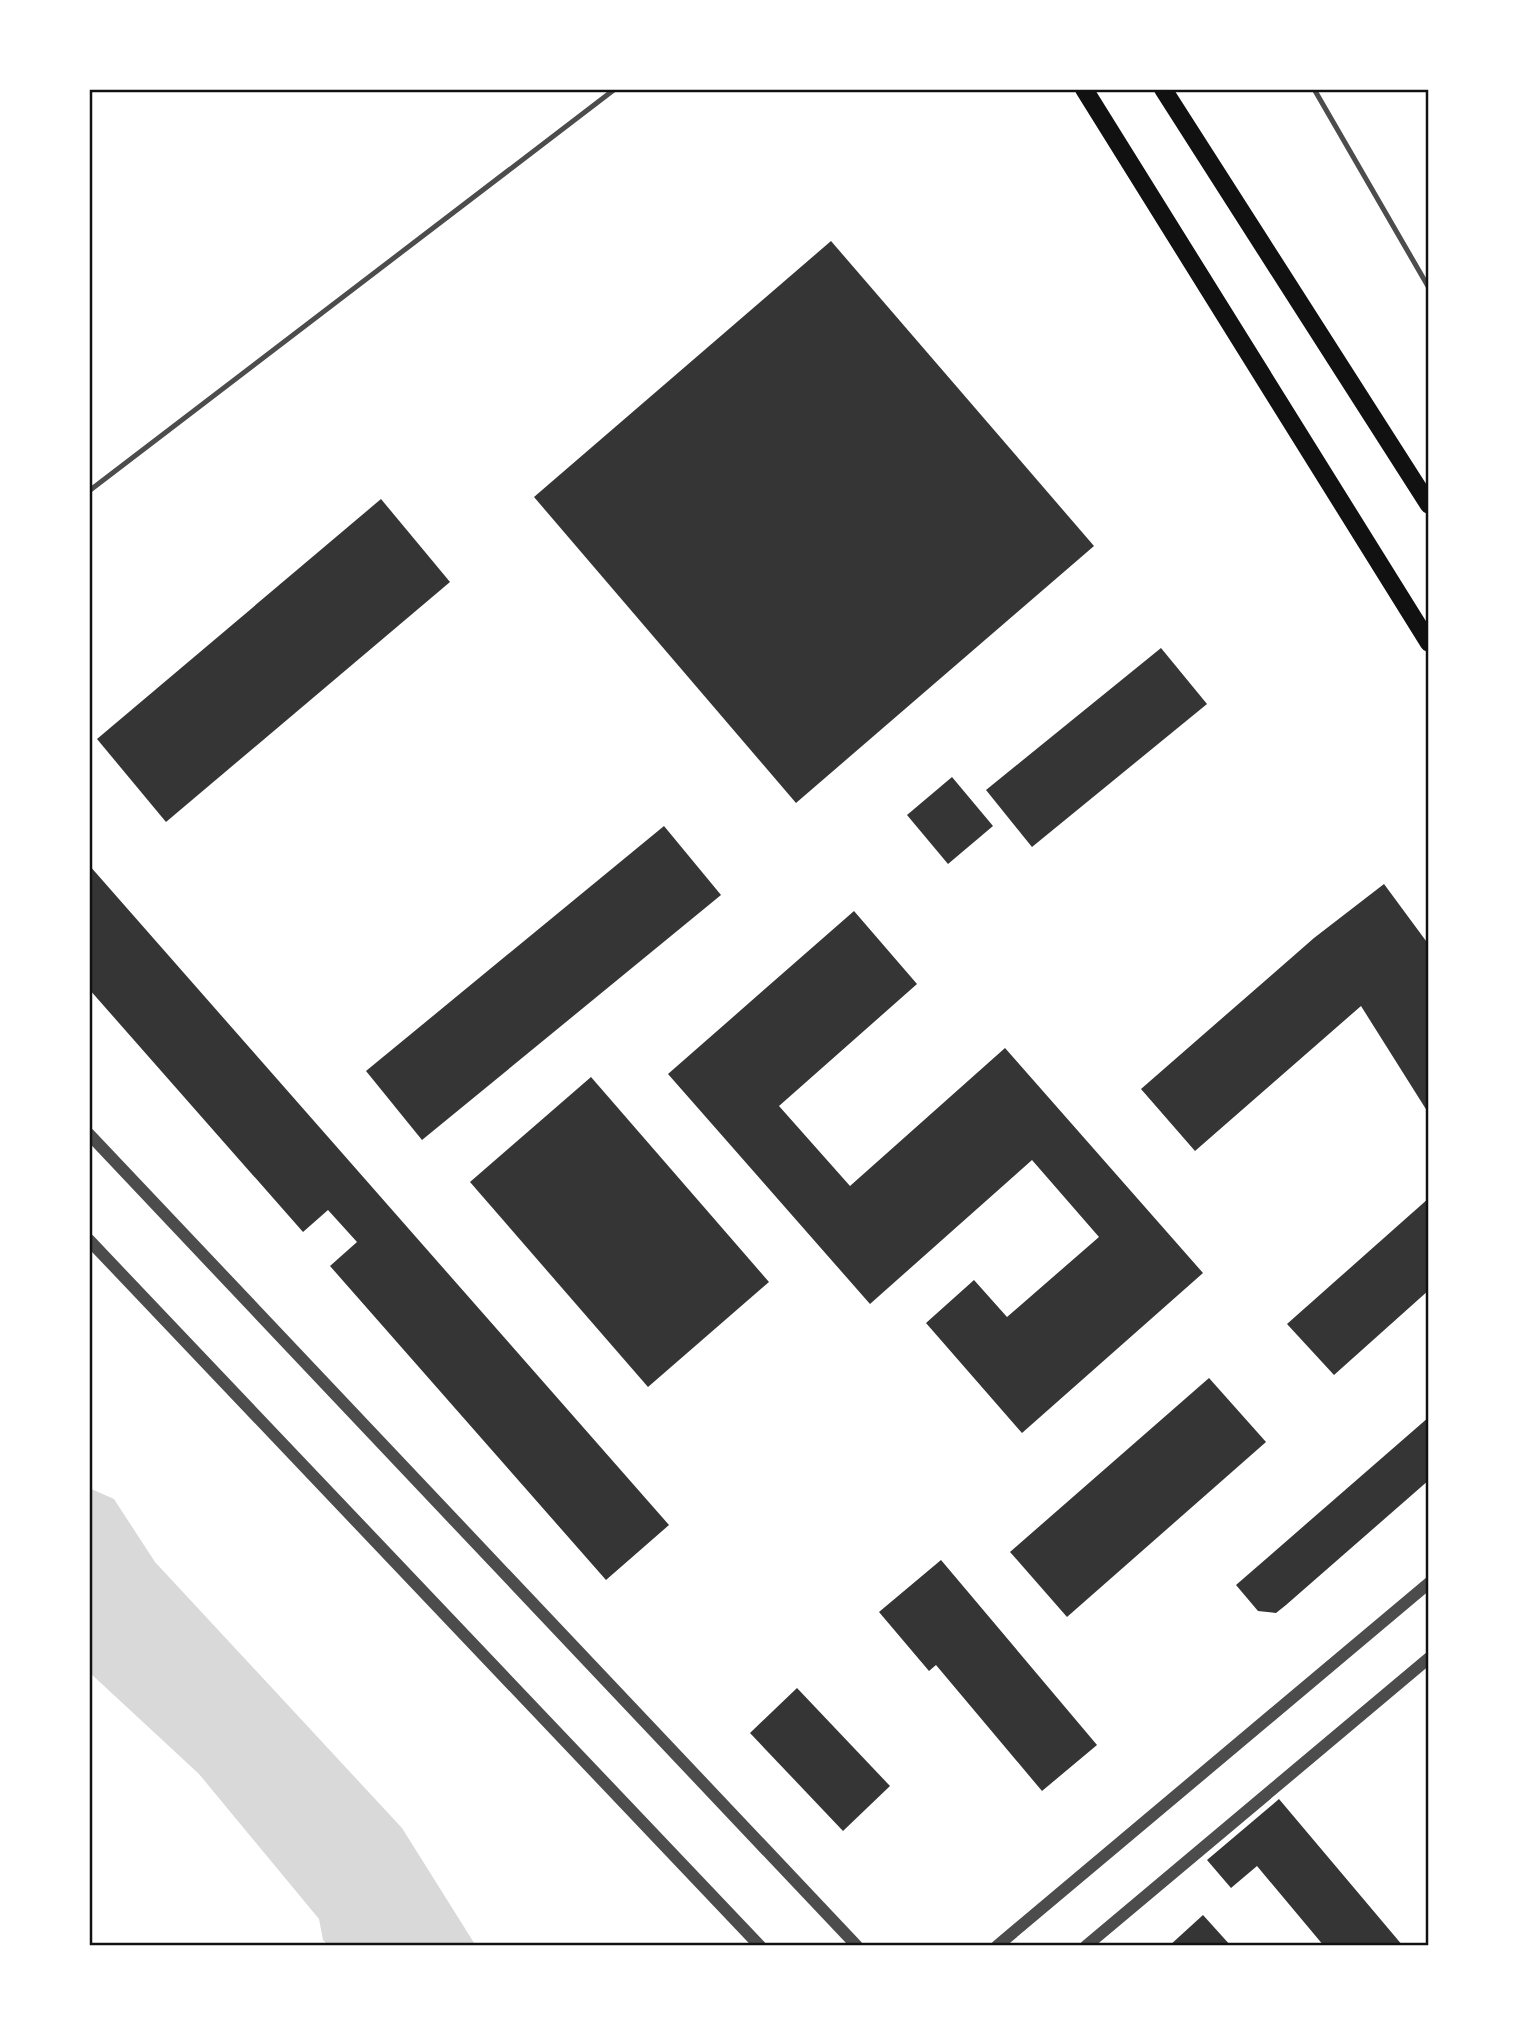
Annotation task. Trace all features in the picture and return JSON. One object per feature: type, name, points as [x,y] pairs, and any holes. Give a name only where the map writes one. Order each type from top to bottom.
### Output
[{"type":"main road","points":[[1084,89],[1429,643]]},
{"type":"main road","points":[[1163,89],[1429,505]]},
{"type":"street","points":[[89,1133],[857,1946]]},
{"type":"street","points":[[89,1240],[760,1946]]},
{"type":"street","points":[[998,1946],[1429,1583]]},
{"type":"street","points":[[1086,1946],[1429,1658]]},
{"type":"lane","points":[[89,491],[615,89]]},
{"type":"lane","points":[[1314,89],[1429,288]]},
{"type":"shaded area","points":[[89,1488],[114,1499],[155,1562],[402,1828],[476,1946],[329,1946],[323,1940],[319,1919],[199,1774],[89,1672]]},
{"type":"building","points":[[831,241],[1094,546],[796,803],[534,497]]},
{"type":"building","points":[[381,499],[450,582],[166,822],[97,739]]},
{"type":"building","points":[[1161,648],[1207,704],[1032,847],[986,790]]},
{"type":"building","points":[[952,777],[993,826],[948,864],[907,815]]},
{"type":"building","points":[[664,826],[721,895],[422,1140],[366,1071]]},
{"type":"building","points":[[89,865],[669,1525],[606,1580],[330,1266],[357,1242],[328,1210],[303,1232],[89,989]]},
{"type":"building","points":[[1384,884],[1429,945],[1429,1114],[1361,1006],[1195,1151],[1141,1089],[1314,938]]},
{"type":"building","points":[[854,911],[917,984],[779,1106],[850,1186],[1005,1048],[1203,1273],[1022,1433],[926,1323],[974,1280],[1007,1317],[1099,1237],[1032,1160],[870,1304],[668,1074]]},
{"type":"building","points":[[591,1077],[769,1282],[648,1387],[470,1182]]},
{"type":"building","points":[[1429,1198],[1429,1290],[1334,1375],[1287,1324]]},
{"type":"building","points":[[1209,1378],[1266,1442],[1067,1617],[1010,1552]]},
{"type":"building","points":[[1429,1417],[1429,1480],[1276,1613],[1258,1611],[1236,1585]]},
{"type":"building","points":[[941,1560],[1097,1745],[1042,1791],[936,1665],[929,1671],[879,1612]]},
{"type":"building","points":[[797,1688],[890,1786],[843,1831],[750,1733]]},
{"type":"building","points":[[1279,1799],[1403,1946],[1324,1946],[1257,1866],[1231,1888],[1207,1860]]},
{"type":"building","points":[[1203,1915],[1231,1946],[1169,1946]]}]
